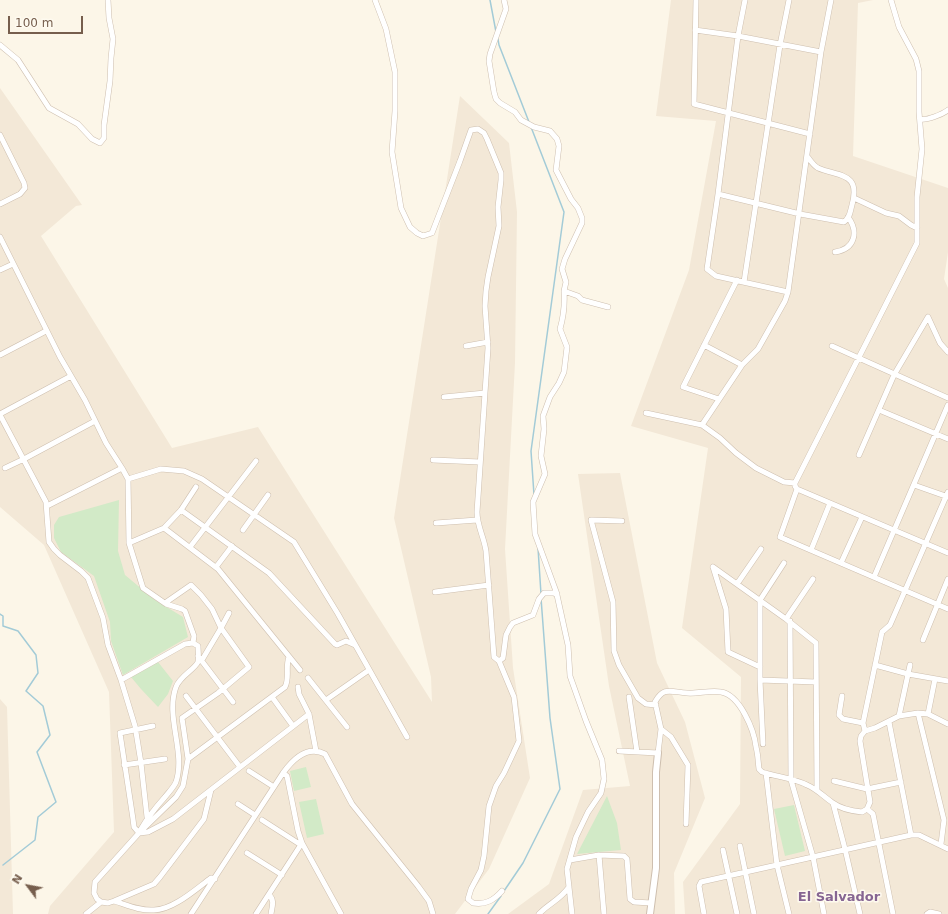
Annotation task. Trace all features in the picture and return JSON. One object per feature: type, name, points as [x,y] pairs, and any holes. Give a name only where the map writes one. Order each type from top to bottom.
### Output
[{"type":"street","points":[[0,45],[18,60],[49,108],[78,124],[92,139],[100,142],[104,138],[104,125],[114,39],[109,18],[108,0]]},
{"type":"street","points":[[375,0],[386,29],[395,72],[395,111],[392,152],[401,208],[410,227],[416,233],[423,236],[432,233],[471,130],[478,129],[484,133],[501,173],[498,207],[499,226],[486,291],[485,306],[488,342],[477,524],[484,539],[494,657],[499,661],[514,697],[519,741],[504,773],[496,786],[489,806],[484,856],[481,870],[471,889],[468,899],[477,904],[487,902],[494,900],[502,892]]},
{"type":"street","points":[[504,0],[506,9],[490,54],[489,61],[496,99],[514,112],[521,120],[534,127],[550,131],[554,134],[559,146],[557,172],[578,208],[582,218],[582,224],[579,232],[565,259],[562,269],[566,282],[564,291],[564,315],[560,329],[567,347],[564,372],[550,398],[543,416],[544,429],[541,456],[545,474],[533,502],[535,534],[557,595],[568,645],[570,676],[583,714],[602,760],[604,779],[601,793],[588,812],[576,837],[567,869],[572,914]]},
{"type":"street","points":[[696,0],[694,104],[810,134]]},
{"type":"street","points":[[745,0],[738,36],[707,269],[716,276],[788,292]]},
{"type":"street","points":[[744,282],[780,45],[789,0]]},
{"type":"street","points":[[702,425],[742,366],[758,349],[785,301],[788,292],[800,214],[821,52],[831,0]]},
{"type":"street","points":[[794,483],[917,242],[917,197],[922,149],[919,71],[916,59],[899,27],[891,0]]},
{"type":"street","points":[[695,30],[738,36],[821,52]]},
{"type":"street","points":[[920,119],[928,119],[948,110]]},
{"type":"street","points":[[0,135],[24,183],[25,188],[20,194],[0,204]]},
{"type":"street","points":[[718,194],[800,214],[844,222],[848,217],[854,198],[850,179],[845,176],[818,168],[807,156]]},
{"type":"street","points":[[854,198],[886,213],[899,216],[917,228]]},
{"type":"street","points":[[835,252],[847,247],[853,240],[855,231],[853,224],[848,217]]},
{"type":"street","points":[[0,237],[46,330],[106,443],[128,479],[129,544],[143,588],[164,603],[185,611],[194,636],[193,643]]},
{"type":"street","points":[[0,270],[13,264]]},
{"type":"street","points":[[719,399],[683,386],[737,280]]},
{"type":"street","points":[[564,291],[578,296],[582,300],[608,308]]},
{"type":"street","points":[[859,456],[894,375],[928,317],[940,343],[948,352]]},
{"type":"street","points":[[0,355],[46,330]]},
{"type":"street","points":[[466,346],[488,342]]},
{"type":"street","points":[[704,345],[742,366]]},
{"type":"street","points":[[832,346],[948,398]]},
{"type":"street","points":[[71,376],[0,414],[46,502],[49,542],[54,549],[82,571],[88,578],[103,618],[108,645],[121,680],[135,729],[148,817]]},
{"type":"street","points":[[444,397],[485,393]]},
{"type":"street","points":[[874,577],[948,405]]},
{"type":"street","points":[[879,410],[948,439]]},
{"type":"street","points":[[646,412],[702,425],[756,468],[784,482],[794,483]]},
{"type":"street","points":[[5,468],[24,460],[95,421]]},
{"type":"street","points":[[433,460],[480,462]]},
{"type":"street","points":[[190,547],[256,461]]},
{"type":"street","points":[[47,506],[122,468]]},
{"type":"street","points":[[128,479],[161,469],[184,471],[202,479],[294,542],[370,670],[407,737]]},
{"type":"street","points":[[794,483],[797,489],[948,553]]},
{"type":"street","points":[[865,731],[863,723],[882,632],[890,625],[947,495],[914,485]]},
{"type":"street","points":[[129,544],[164,528],[181,510],[196,487]]},
{"type":"street","points":[[797,489],[780,537],[948,609]]},
{"type":"street","points":[[243,530],[268,495]]},
{"type":"street","points":[[811,550],[830,503]]},
{"type":"street","points":[[181,510],[269,573],[337,646],[346,641],[356,646]]},
{"type":"street","points":[[841,563],[862,517]]},
{"type":"street","points":[[436,523],[477,520]]},
{"type":"street","points":[[622,521],[591,520],[613,602],[614,651],[619,665],[638,698],[646,704],[656,705]]},
{"type":"street","points":[[164,528],[216,567],[300,670]]},
{"type":"street","points":[[216,567],[232,546]]},
{"type":"street","points":[[737,584],[760,549]]},
{"type":"street","points":[[763,744],[760,680],[760,600],[784,563]]},
{"type":"street","points":[[760,667],[728,652],[726,608],[713,567],[788,620],[816,643],[817,790]]},
{"type":"street","points":[[813,579],[788,620],[791,780],[813,857],[824,914]]},
{"type":"street","points":[[923,640],[948,579]]},
{"type":"street","points":[[164,603],[190,585],[201,595],[212,609],[222,628],[250,666],[223,689],[182,718],[188,759],[183,786],[176,797],[140,833],[95,882],[94,896],[101,902],[108,903],[154,884],[204,819],[211,790]]},
{"type":"street","points":[[435,592],[488,585]]},
{"type":"street","points":[[499,661],[503,658],[506,636],[513,623],[533,615],[539,599],[544,593],[554,593],[557,595]]},
{"type":"street","points":[[140,833],[148,817],[176,783],[179,755],[173,716],[176,687],[182,677],[198,662],[222,628],[229,613]]},
{"type":"street","points":[[121,680],[185,644],[193,643],[198,646],[200,658],[233,702]]},
{"type":"street","points":[[188,759],[285,687],[288,682],[287,664],[289,657]]},
{"type":"street","points":[[875,665],[908,674],[948,681]]},
{"type":"street","points":[[899,716],[910,665]]},
{"type":"street","points":[[326,700],[370,670]]},
{"type":"street","points":[[308,678],[347,727]]},
{"type":"street","points":[[928,714],[935,679]]},
{"type":"street","points":[[760,680],[816,682]]},
{"type":"street","points":[[298,687],[299,694],[309,714],[316,751]]},
{"type":"street","points":[[650,914],[656,868],[656,772],[661,729],[655,702],[659,695],[665,691],[689,693],[721,692],[730,695],[736,701],[748,720],[756,746],[759,769],[766,773],[798,781],[817,790],[833,803],[852,811],[862,812],[867,808],[870,802],[860,741],[861,736],[865,731],[889,722],[899,716],[918,713],[928,714],[948,724]]},
{"type":"street","points":[[186,696],[240,767]]},
{"type":"street","points":[[842,696],[840,717],[863,723]]},
{"type":"street","points":[[272,697],[293,726]]},
{"type":"street","points":[[629,697],[637,752]]},
{"type":"street","points":[[918,713],[946,820],[941,844]]},
{"type":"street","points":[[140,833],[148,832],[173,819],[309,714]]},
{"type":"street","points":[[889,722],[911,835]]},
{"type":"street","points":[[140,833],[134,827],[120,733],[153,726]]},
{"type":"street","points":[[661,729],[671,737],[688,765],[686,824]]},
{"type":"street","points":[[191,914],[283,772],[290,763],[302,754],[316,751],[325,754],[352,804],[418,886],[429,901],[433,914]]},
{"type":"street","points":[[619,751],[658,753]]},
{"type":"street","points":[[124,766],[165,758]]},
{"type":"street","points":[[249,771],[274,787]]},
{"type":"street","points":[[283,772],[287,776],[302,844],[340,914]]},
{"type":"street","points":[[766,773],[777,865],[790,914]]},
{"type":"street","points":[[834,781],[867,789],[901,782]]},
{"type":"street","points":[[833,803],[860,914]]},
{"type":"street","points":[[238,804],[255,815]]},
{"type":"street","points":[[867,808],[873,814],[893,914]]},
{"type":"street","points":[[262,820],[302,844]]},
{"type":"street","points":[[704,914],[699,886],[701,882],[911,835],[919,834],[941,844],[948,849]]},
{"type":"street","points":[[256,914],[302,844]]},
{"type":"street","points":[[740,846],[754,914]]},
{"type":"street","points":[[723,850],[737,914]]},
{"type":"street","points":[[247,853],[282,875]]},
{"type":"street","points":[[570,860],[599,855],[624,856],[627,859],[630,899],[634,902],[651,903]]},
{"type":"street","points":[[599,855],[604,914]]},
{"type":"street","points":[[114,901],[144,910],[156,910],[167,907],[187,897],[211,878],[215,879]]},
{"type":"street","points":[[539,914],[542,910],[558,900],[569,887]]},
{"type":"street","points":[[269,895],[273,902],[271,914]]},
{"type":"street","points":[[86,914],[101,902]]},
{"type":"street","points":[[927,914],[930,912],[937,914]]},
{"type":"shaded area","points":[[671,0],[873,0],[858,3],[853,156],[948,188],[948,252],[944,279],[948,288],[948,914],[685,914],[683,882],[740,804],[741,677],[682,628],[708,448],[631,426],[689,270],[716,121],[656,116]]},
{"type":"shaded area","points":[[0,88],[82,205],[76,206],[41,236],[172,448],[258,427],[432,702],[431,677],[394,518],[460,96],[509,143],[517,212],[515,363],[505,549],[513,668],[530,778],[489,869],[455,914],[48,914],[50,906],[114,832],[109,692],[44,545],[0,507]]},
{"type":"shaded area","points":[[620,473],[657,663],[685,722],[705,798],[674,873],[675,914],[508,914],[549,884],[583,790],[630,786],[609,686],[578,474]]},
{"type":"shaded area","points":[[0,699],[7,707],[13,914],[0,914]]},
{"type":"green space","points":[[119,500],[118,551],[125,575],[155,600],[183,617],[188,637],[123,675],[111,641],[110,622],[94,576],[61,552],[54,538],[54,525],[59,517]]},
{"type":"green space","points":[[158,662],[173,681],[168,694],[158,707],[131,677]]},
{"type":"green space","points":[[306,767],[311,787],[294,791],[290,771]]},
{"type":"green space","points":[[607,796],[617,823],[621,850],[577,854]]},
{"type":"green space","points":[[316,799],[324,834],[307,838],[299,802]]},
{"type":"green space","points":[[794,805],[805,851],[785,856],[774,809]]},
{"type":"waterway","points":[[490,0],[496,32]]},
{"type":"waterway","points":[[498,39],[529,122]]},
{"type":"waterway","points":[[531,127],[564,212],[531,451],[534,495]]},
{"type":"waterway","points":[[538,548],[541,594]]},
{"type":"waterway","points":[[504,891],[523,863],[560,789],[550,718],[541,598]]},
{"type":"waterway","points":[[0,614],[3,616],[3,626],[18,631],[36,655],[38,673],[26,691],[43,706],[50,735],[37,752],[56,802],[38,817],[35,840],[3,865]]},
{"type":"waterway","points":[[488,914],[501,896]]},
{"type":"district","name":"El Salvador","points":[[839,898]]}]
